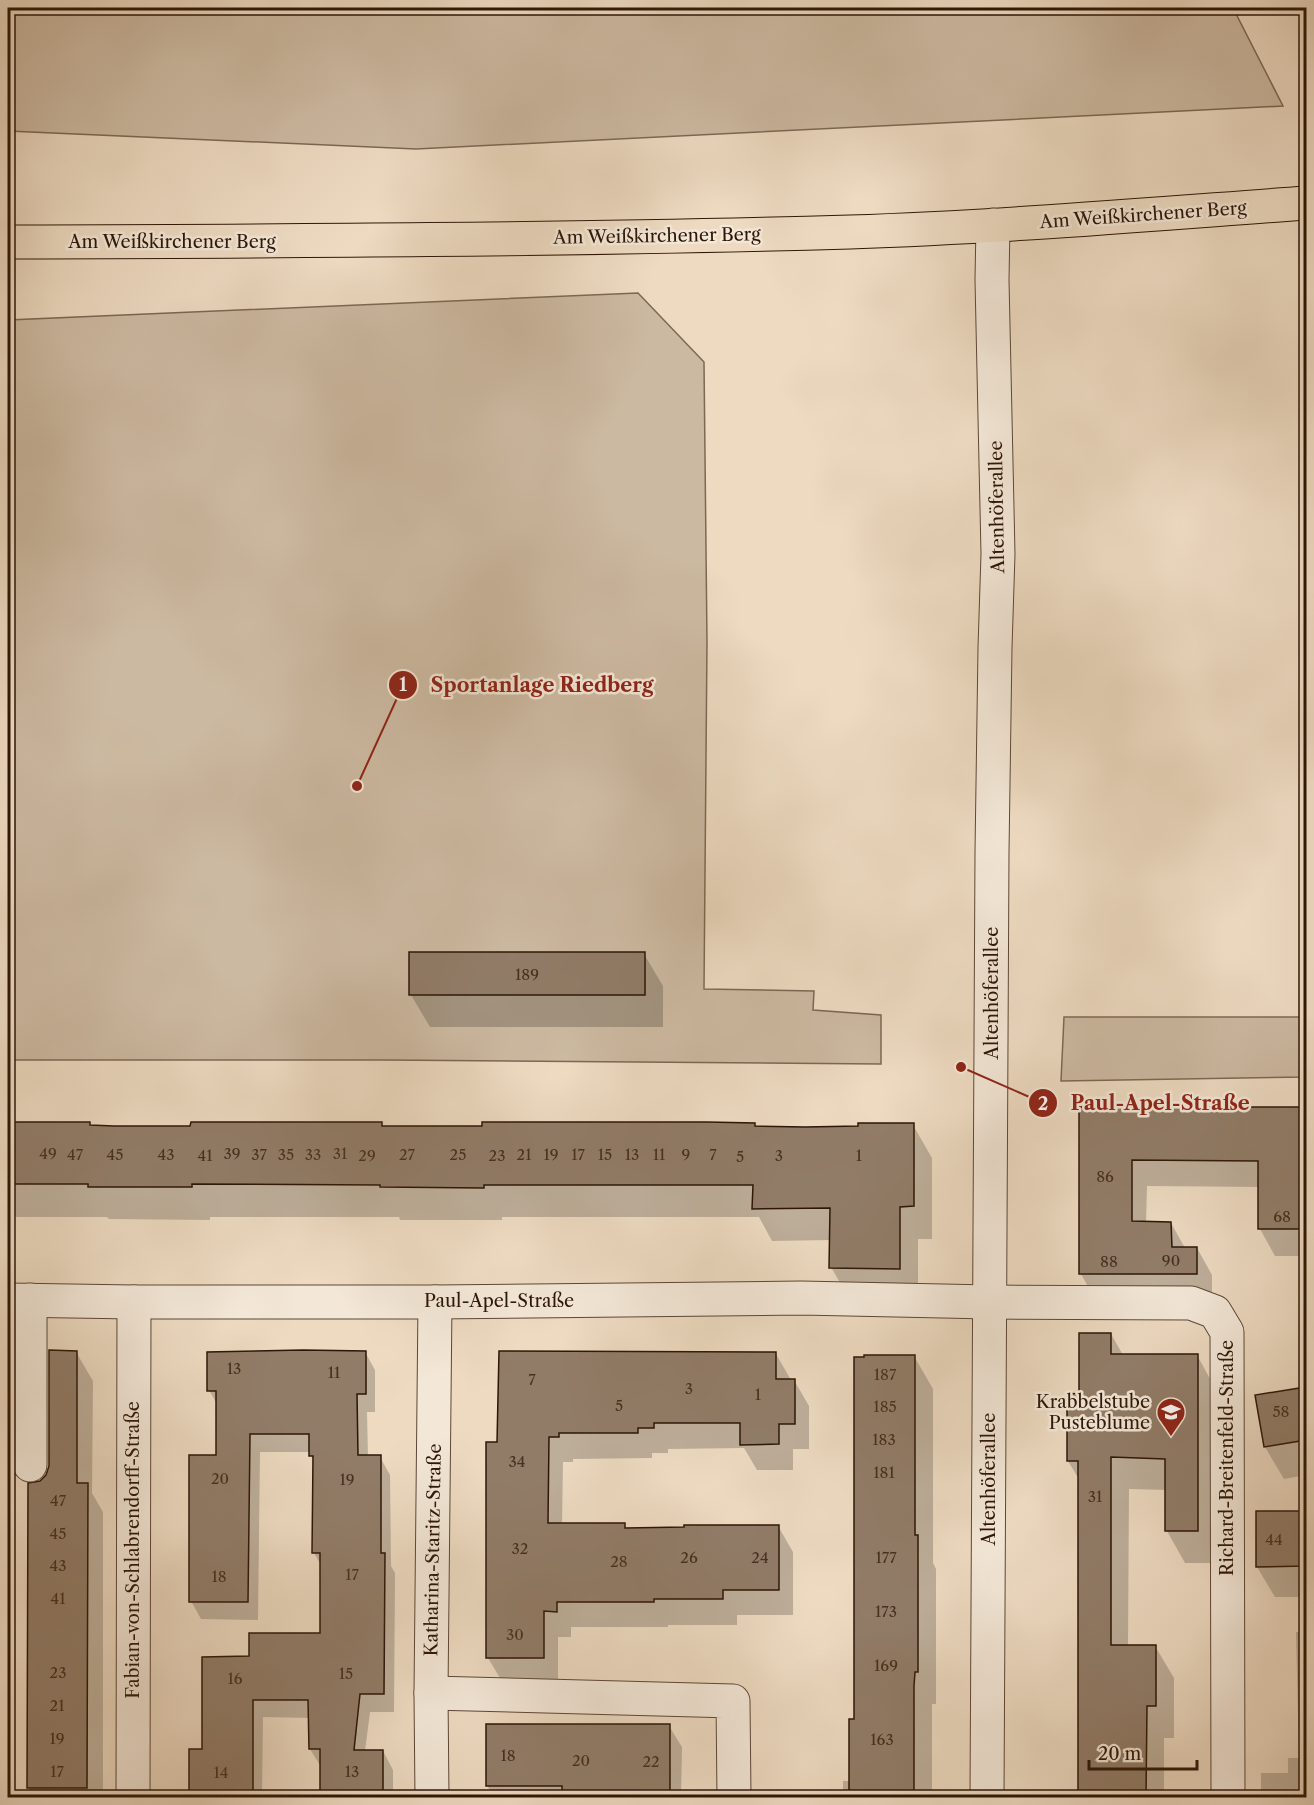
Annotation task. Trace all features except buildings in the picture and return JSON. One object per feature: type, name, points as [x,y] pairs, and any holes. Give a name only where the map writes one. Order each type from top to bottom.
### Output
[{"type":"main road","name":"Am Weißkirchener Berg","points":[[8,242],[428,241],[852,232],[993,225],[1306,203]]},
{"type":"street","name":"Altenhöferallee","points":[[987,1797],[992,852],[998,554],[992,280],[993,225]]},
{"type":"street","name":"Paul-Apel-Straße","points":[[19,1300],[435,1302],[801,1298],[990,1302]]},
{"type":"street","points":[[19,1300],[30,1465]]},
{"type":"street","name":"Fabian-von-Schlabrendorff-Straße","points":[[133,1797],[134,1302]]},
{"type":"street","name":"Katharina-Staritz-Straße","points":[[432,1797],[435,1302]]},
{"type":"street","name":"Richard-Breitenfeld-Straße","points":[[990,1302],[1191,1303],[1215,1312],[1227,1332],[1228,1797]]},
{"type":"street","points":[[431,1693],[733,1701],[734,1797]]},
{"type":"shaded area","points":[[8,8],[1233,8],[1283,106],[416,149],[8,131]]},
{"type":"shaded area","points":[[638,293],[704,362],[707,642],[704,989],[814,991],[813,1010],[881,1015],[881,1064],[8,1060],[8,320]]},
{"type":"shaded area","points":[[1064,1017],[1306,1017],[1306,1077],[1061,1081]]},
{"type":"place","name":"Sportanlage Riedberg","points":[[357,786]]},
{"type":"place","name":"Paul-Apel-Straße","points":[[961,1067]]},
{"type":"place","name":"Krabbelstube Pusteblume","points":[[1171,1438]]}]
